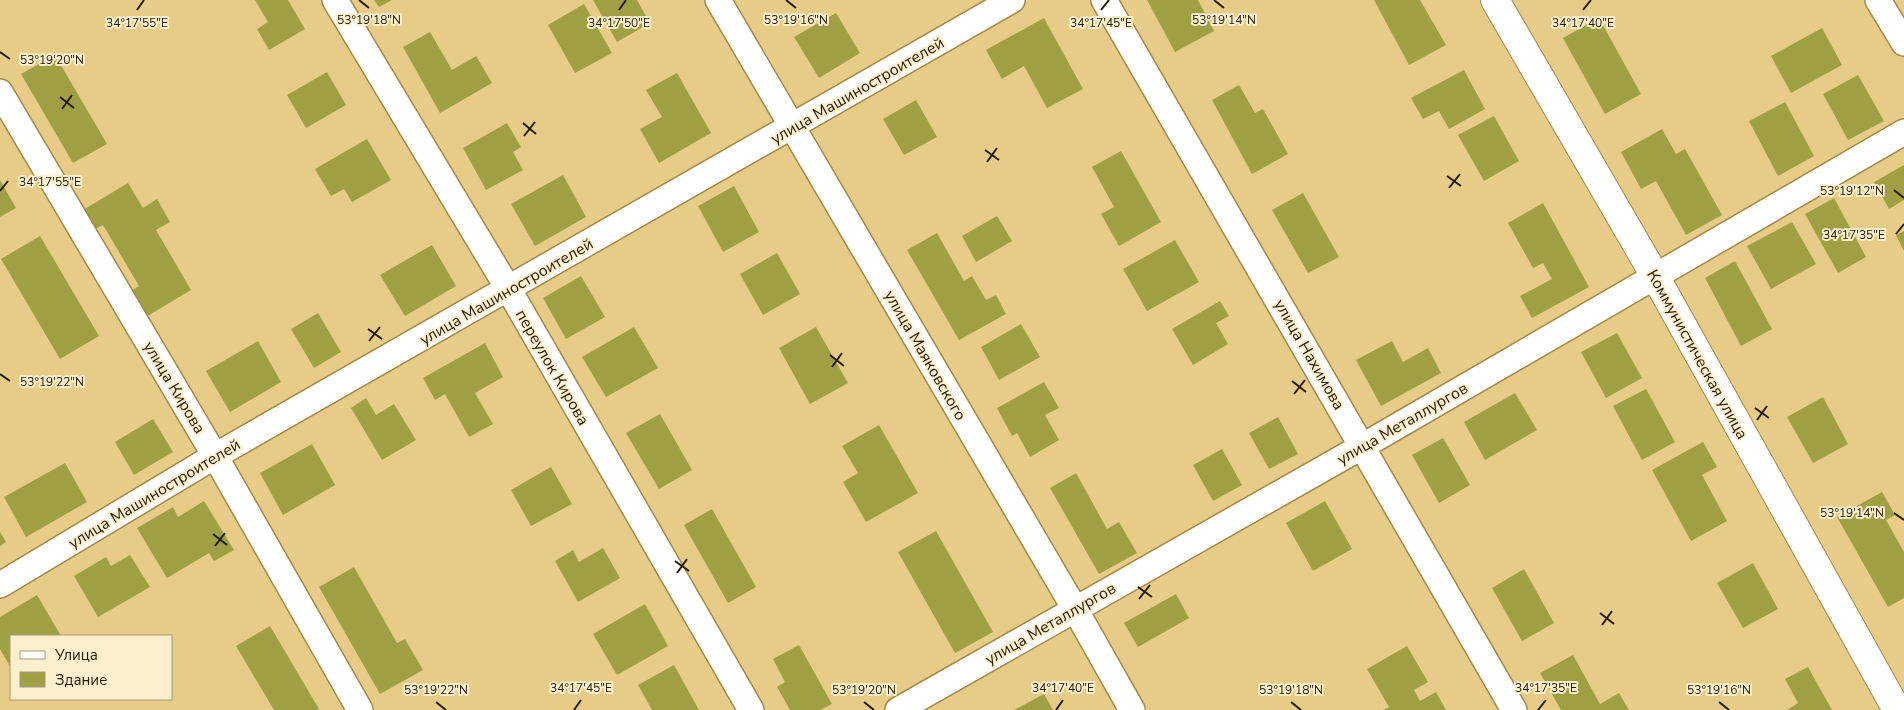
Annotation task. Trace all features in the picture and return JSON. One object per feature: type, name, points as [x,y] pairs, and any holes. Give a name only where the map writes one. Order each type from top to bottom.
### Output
[{"type":"street","name":"переулок Кирова","points":[[335,0],[509,290],[751,710]]},
{"type":"street","name":"улица Маяковского","points":[[718,0],[1075,609],[1132,710]]},
{"type":"street","name":"улица Машиностроителей","points":[[0,585],[215,456],[509,290],[1012,0]]},
{"type":"street","name":"улица Нахимова","points":[[1104,0],[1514,710]]},
{"type":"street","name":"Коммунистическая улица","points":[[1495,0],[1655,276],[1897,710]]},
{"type":"street","points":[[1878,0],[1904,44]]},
{"type":"street","name":"улица Кирова","points":[[0,92],[215,456],[360,710]]},
{"type":"street","name":"улица Металлургов","points":[[898,710],[1363,446],[1904,132]]},
{"type":"building","points":[[255,0],[288,0],[305,29],[269,50],[257,29],[268,22]]},
{"type":"building","points":[[374,0],[392,0],[379,7]]},
{"type":"building","points":[[593,0],[637,0],[650,23],[617,42]]},
{"type":"building","points":[[1147,0],[1198,0],[1214,31],[1175,52]]},
{"type":"building","points":[[1374,0],[1420,0],[1446,45],[1409,65]]},
{"type":"building","points":[[584,4],[612,53],[575,73],[548,25]]},
{"type":"building","points":[[836,13],[860,53],[819,78],[794,37]]},
{"type":"building","points":[[1044,18],[1083,89],[1047,108],[1024,66],[1002,79],[986,50]]},
{"type":"building","points":[[1599,18],[1641,94],[1605,114],[1563,38]]},
{"type":"building","points":[[1822,28],[1842,65],[1791,93],[1771,56]]},
{"type":"building","points":[[430,32],[452,70],[476,56],[492,83],[440,113],[403,47]]},
{"type":"building","points":[[55,55],[107,144],[73,163],[21,74]]},
{"type":"building","points":[[1464,70],[1485,109],[1449,129],[1439,111],[1423,119],[1411,98]]},
{"type":"building","points":[[327,72],[346,105],[306,128],[287,95]]},
{"type":"building","points":[[677,73],[711,133],[659,163],[640,129],[662,117],[646,90]]},
{"type":"building","points":[[1858,75],[1884,121],[1848,140],[1823,94]]},
{"type":"building","points":[[1239,85],[1255,113],[1263,109],[1288,154],[1252,174],[1212,100]]},
{"type":"building","points":[[916,100],[937,137],[904,155],[883,119]]},
{"type":"building","points":[[1785,102],[1814,156],[1778,176],[1749,121]]},
{"type":"building","points":[[1494,116],[1519,161],[1484,181],[1458,135]]},
{"type":"building","points":[[507,123],[521,147],[513,152],[523,170],[486,190],[463,148]]},
{"type":"building","points":[[1662,129],[1676,154],[1685,149],[1722,215],[1686,235],[1656,181],[1641,189],[1621,152]]},
{"type":"building","points":[[367,139],[391,180],[352,202],[344,189],[331,196],[315,169]]},
{"type":"building","points":[[1121,151],[1161,222],[1119,246],[1101,214],[1114,207],[1092,167]]},
{"type":"building","points":[[1904,165],[1904,200],[1889,209],[1874,182]]},
{"type":"building","points":[[563,175],[586,217],[535,246],[511,204]]},
{"type":"building","points":[[0,180],[16,208],[0,217]]},
{"type":"building","points":[[128,183],[143,208],[157,199],[170,222],[156,230],[191,290],[144,318],[129,292],[139,286],[103,225],[95,229],[83,210]]},
{"type":"building","points":[[734,186],[759,232],[723,252],[698,206]]},
{"type":"building","points":[[1303,193],[1339,257],[1308,273],[1272,210]]},
{"type":"building","points":[[1834,198],[1866,257],[1838,273],[1805,214]]},
{"type":"building","points":[[1543,203],[1589,287],[1532,318],[1520,296],[1552,279],[1543,263],[1533,268],[1508,223]]},
{"type":"building","points":[[997,216],[1012,241],[976,262],[962,236]]},
{"type":"building","points":[[1792,222],[1816,264],[1771,289],[1747,246]]},
{"type":"building","points":[[1904,231],[1904,251],[1896,235]]},
{"type":"building","points":[[937,233],[964,281],[972,276],[986,300],[996,295],[1006,314],[959,340],[907,250]]},
{"type":"building","points":[[40,236],[99,336],[60,359],[1,259]]},
{"type":"building","points":[[1175,240],[1199,282],[1147,311],[1123,269]]},
{"type":"building","points":[[432,245],[456,286],[405,316],[380,275]]},
{"type":"building","points":[[777,253],[800,294],[763,315],[740,274]]},
{"type":"building","points":[[1735,261],[1772,329],[1741,346],[1705,278]]},
{"type":"building","points":[[581,276],[605,317],[566,339],[543,298]]},
{"type":"building","points":[[1220,301],[1229,316],[1216,323],[1228,344],[1193,365],[1172,329]]},
{"type":"building","points":[[318,313],[341,352],[314,368],[291,329]]},
{"type":"building","points":[[1021,324],[1040,357],[999,380],[981,347]]},
{"type":"building","points":[[634,327],[658,368],[606,397],[582,357]]},
{"type":"building","points":[[816,327],[848,383],[810,404],[779,348]]},
{"type":"building","points":[[1617,333],[1642,378],[1606,398],[1581,352]]},
{"type":"building","points":[[258,341],[281,382],[230,412],[206,371]]},
{"type":"building","points":[[1392,341],[1403,362],[1428,348],[1441,373],[1381,406],[1356,360]]},
{"type":"building","points":[[485,343],[503,377],[475,393],[493,424],[469,437],[445,394],[435,400],[423,378]]},
{"type":"building","points":[[1044,382],[1059,408],[1045,415],[1059,440],[1030,457],[1017,433],[1012,436],[997,408]]},
{"type":"building","points":[[1646,389],[1675,442],[1642,460],[1613,406]]},
{"type":"building","points":[[1515,393],[1537,430],[1485,460],[1464,422]]},
{"type":"building","points":[[1823,397],[1848,444],[1813,463],[1787,417]]},
{"type":"building","points":[[366,398],[376,415],[394,404],[416,440],[382,460],[351,408]]},
{"type":"building","points":[[660,414],[692,470],[659,489],[626,433]]},
{"type":"building","points":[[1278,417],[1298,454],[1269,469],[1249,433]]},
{"type":"building","points":[[153,419],[173,452],[134,475],[115,442]]},
{"type":"building","points":[[879,425],[918,493],[866,522],[843,482],[858,473],[842,446]]},
{"type":"building","points":[[1443,438],[1470,485],[1439,503],[1412,455]]},
{"type":"building","points":[[1703,442],[1717,467],[1702,475],[1727,521],[1691,541],[1652,470]]},
{"type":"building","points":[[312,444],[335,485],[283,515],[260,473]]},
{"type":"building","points":[[1222,449],[1242,485],[1213,501],[1193,465]]},
{"type":"building","points":[[65,463],[87,502],[26,537],[4,497]]},
{"type":"building","points":[[551,467],[572,504],[531,526],[511,490]]},
{"type":"building","points":[[1076,473],[1107,529],[1119,522],[1137,553],[1099,574],[1050,488]]},
{"type":"building","points":[[1882,492],[1895,515],[1886,520],[1904,552],[1904,598],[1888,607],[1837,517]]},
{"type":"building","points":[[204,501],[234,550],[214,561],[209,553],[167,578],[137,528],[173,507],[178,517]]},
{"type":"building","points":[[1325,501],[1352,549],[1313,571],[1286,523]]},
{"type":"building","points":[[712,509],[756,587],[728,603],[684,525]]},
{"type":"building","points":[[936,531],[993,632],[955,653],[898,552]]},
{"type":"building","points":[[0,532],[6,542],[0,546]]},
{"type":"building","points":[[603,548],[620,578],[578,602],[555,561],[573,550],[579,562]]},
{"type":"building","points":[[130,555],[150,587],[98,617],[74,576],[106,557],[111,566]]},
{"type":"building","points":[[1753,563],[1778,609],[1743,628],[1717,583]]},
{"type":"building","points":[[354,567],[397,643],[405,639],[423,670],[380,694],[319,587]]},
{"type":"building","points":[[1524,569],[1554,623],[1522,641],[1492,588]]},
{"type":"building","points":[[1176,594],[1189,618],[1138,647],[1124,623]]},
{"type":"building","points":[[37,595],[60,635],[10,635],[10,666],[0,649],[0,617]]},
{"type":"building","points":[[645,604],[668,646],[617,675],[593,634]]},
{"type":"building","points":[[270,626],[319,709],[274,710],[236,646]]},
{"type":"building","points":[[799,645],[832,704],[820,710],[790,710],[777,687],[785,682],[773,659]]},
{"type":"building","points":[[1407,646],[1428,682],[1414,690],[1420,701],[1436,692],[1446,710],[1383,710],[1389,707],[1367,669]]},
{"type":"building","points":[[1573,655],[1600,704],[1619,693],[1629,710],[1561,710],[1540,673]]},
{"type":"building","points":[[674,665],[699,710],[652,710],[638,685]]},
{"type":"building","points":[[1808,667],[1832,710],[1787,710],[1798,703],[1785,679]]},
{"type":"building","points":[[1044,694],[1053,710],[1014,710]]}]
